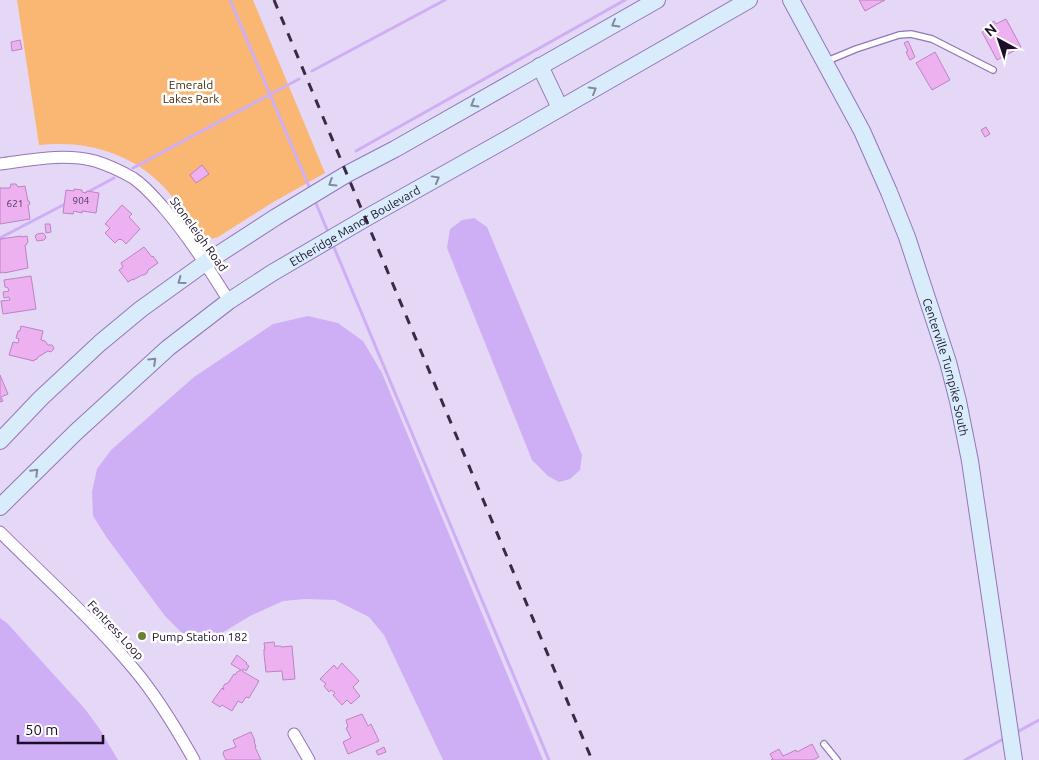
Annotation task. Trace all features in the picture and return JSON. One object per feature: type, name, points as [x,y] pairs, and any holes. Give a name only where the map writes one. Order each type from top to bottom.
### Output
[{"type":"main road","points":[[0,441],[41,398],[100,343],[205,263],[347,174],[395,149],[657,0]]},
{"type":"main road","name":"Etheridge Manor Boulevard","points":[[0,507],[76,432],[168,348],[229,301],[272,273],[749,0]]},
{"type":"main road","name":"Centerville Turnpike South","points":[[791,0],[862,131],[907,237],[950,370],[970,461],[1014,760]]},
{"type":"main road","points":[[540,66],[560,108]]},
{"type":"street","name":"Stoneleigh Road","points":[[0,164],[44,158],[71,158],[94,160],[114,167],[134,179],[153,195],[174,219],[229,301]]},
{"type":"street","name":"Fentress Loop","points":[[0,532],[64,594],[134,669],[170,719],[194,760]]},
{"type":"street","points":[[294,734],[309,760]]},
{"type":"lane","points":[[825,62],[856,49],[899,35],[911,34],[932,39],[993,70]]},
{"type":"lane","points":[[824,744],[837,760]]},
{"type":"green space","name":"Emerald Lakes Park","points":[[17,0],[253,0],[325,173],[270,204],[218,237],[211,238],[199,233],[167,190],[136,164],[105,151],[89,147],[73,144],[39,145]]},
{"type":"shaded area","points":[[474,218],[487,227],[582,455],[580,470],[570,479],[559,482],[548,476],[532,460],[447,248],[450,229],[462,220]]},
{"type":"shaded area","points":[[308,316],[338,323],[363,341],[382,373],[543,760],[443,760],[384,635],[369,617],[335,600],[305,599],[283,601],[250,616],[217,636],[198,639],[181,632],[165,616],[93,516],[92,492],[97,469],[111,450],[194,377],[273,324]]},
{"type":"shaded area","points":[[0,618],[7,623],[85,709],[118,760],[0,760]]},
{"type":"building","points":[[859,0],[885,0],[865,11]]},
{"type":"building","points":[[1006,19],[1021,47],[997,60],[982,32],[991,27],[990,24],[994,21],[996,24]]},
{"type":"building","points":[[20,40],[22,49],[12,51],[11,42]]},
{"type":"building","points":[[908,41],[915,57],[910,60],[904,43]]},
{"type":"building","points":[[935,52],[950,80],[932,90],[916,63]]},
{"type":"building","points":[[986,127],[990,134],[985,137],[981,130]]},
{"type":"building","points":[[202,165],[209,174],[196,183],[190,175]]},
{"type":"building","points":[[11,184],[16,184],[18,187],[25,186],[30,204],[28,205],[30,219],[0,224],[0,188],[10,188]]},
{"type":"building","points":[[74,189],[82,190],[82,192],[86,193],[87,191],[99,193],[96,213],[74,211],[73,214],[63,213],[66,190],[74,191]]},
{"type":"building","points":[[122,205],[132,214],[129,217],[140,229],[126,244],[121,239],[115,243],[105,233],[110,228],[105,224]]},
{"type":"building","points":[[45,224],[50,224],[51,232],[46,233]]},
{"type":"building","points":[[43,233],[46,238],[37,241],[35,236]]},
{"type":"building","points":[[27,236],[28,242],[25,245],[28,268],[0,273],[0,239]]},
{"type":"building","points":[[144,247],[158,263],[144,275],[128,282],[119,270],[123,267],[121,263]]},
{"type":"building","points":[[31,276],[36,309],[3,314],[1,301],[10,300],[9,297],[4,298],[3,292],[9,291],[5,287],[4,280]]},
{"type":"building","points":[[21,326],[43,331],[41,340],[45,341],[48,345],[52,345],[53,350],[51,352],[48,351],[34,361],[9,355],[13,342],[18,343],[19,339],[16,338]]},
{"type":"building","points":[[0,375],[8,394],[1,397],[3,401],[0,402]]},
{"type":"building","name":"Pump Station 182","points":[[143,630],[148,636],[141,641],[136,636]]},
{"type":"building","points":[[274,642],[275,647],[292,646],[295,679],[283,680],[282,671],[266,672],[264,643]]},
{"type":"building","points":[[237,655],[249,666],[246,671],[243,669],[242,671],[259,681],[249,698],[246,697],[242,703],[238,701],[232,711],[212,702],[222,688],[224,690],[223,687],[234,674],[241,670],[231,664]]},
{"type":"building","points":[[342,663],[359,681],[353,687],[360,696],[351,704],[347,700],[342,705],[333,695],[335,693],[331,690],[329,692],[324,686],[326,684],[320,679],[334,665],[337,669]]},
{"type":"building","points":[[362,714],[368,726],[371,724],[379,741],[348,754],[343,742],[351,738],[346,728],[348,727],[346,720]]},
{"type":"building","points":[[251,732],[261,760],[226,760],[223,754],[224,751],[236,747],[233,740]]},
{"type":"building","points":[[812,744],[819,757],[813,760],[771,760],[773,759],[770,754],[779,749],[783,756],[796,750],[797,752]]},
{"type":"building","points":[[384,747],[386,752],[378,755],[376,751]]},
{"type":"waterway","points":[[230,0],[310,189]]},
{"type":"waterway","points":[[312,71],[445,0]]},
{"type":"waterway","points":[[356,151],[625,0]]},
{"type":"waterway","points":[[133,168],[299,79]]},
{"type":"waterway","points":[[86,193],[114,178]]},
{"type":"waterway","points":[[315,201],[328,232]]},
{"type":"waterway","points":[[0,238],[67,203]]},
{"type":"waterway","points":[[333,245],[549,760]]},
{"type":"waterway","points":[[1015,733],[1039,720]]},
{"type":"waterway","points":[[965,760],[1005,738]]},
{"type":"railway","points":[[274,0],[592,760]]},
{"type":"place","name":"Pump Station 182","points":[[142,636]]}]
